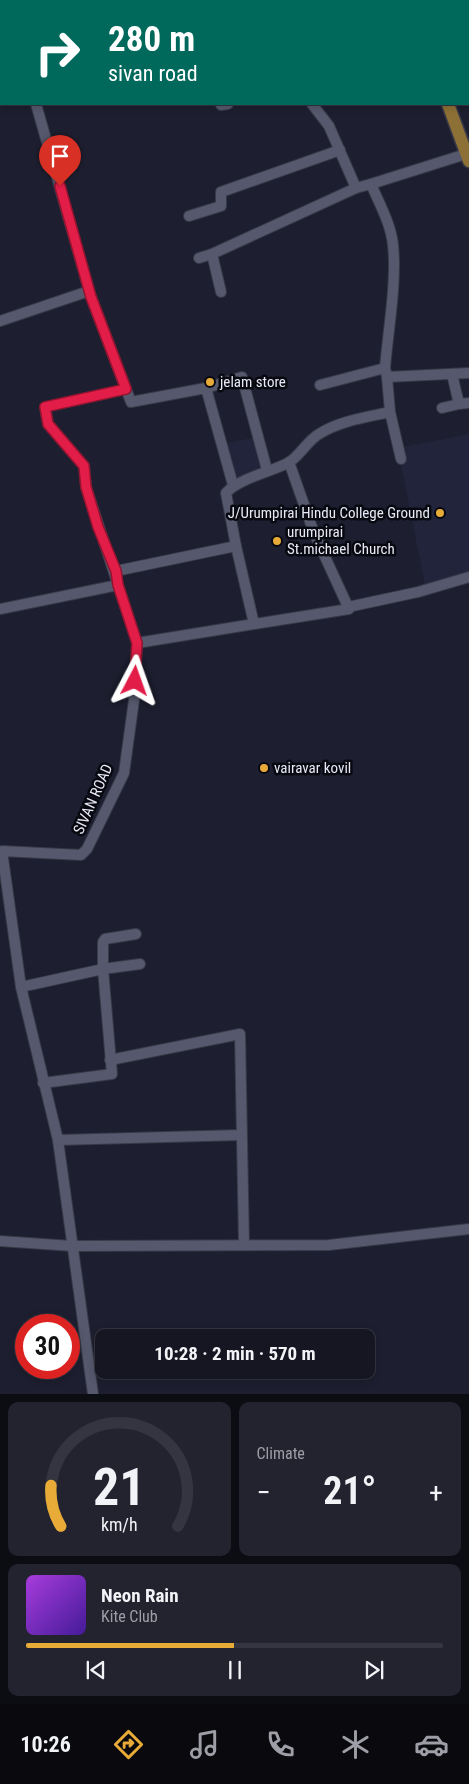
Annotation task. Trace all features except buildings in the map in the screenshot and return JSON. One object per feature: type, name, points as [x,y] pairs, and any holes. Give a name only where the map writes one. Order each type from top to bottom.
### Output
[{"type":"main road","points":[[448,105],[467,150]]},
{"type":"street","points":[[36,105],[89,291],[131,402],[206,388],[242,377],[267,470]]},
{"type":"street","points":[[313,105],[329,126],[356,188]]},
{"type":"street","points":[[189,216],[221,206],[221,192],[340,150]]},
{"type":"street","points":[[199,258],[212,254],[356,188],[467,150]]},
{"type":"street","points":[[371,184],[388,226],[393,245],[386,373],[390,412],[401,459]]},
{"type":"street","points":[[212,254],[222,292]]},
{"type":"street","points":[[0,321],[89,291]]},
{"type":"street","points":[[320,384],[386,373],[452,374],[469,372]]},
{"type":"street","points":[[442,408],[464,404],[452,374]]},
{"type":"street","points":[[206,388],[233,485]]},
{"type":"street","name":"SIVAN ROAD","points":[[94,1394],[58,1140],[21,987],[1,851],[81,855],[87,848],[124,773],[134,700],[137,643],[118,585],[116,571],[86,487],[84,466],[48,424],[45,407],[126,389]]},
{"type":"street","points":[[254,624],[226,493],[233,485],[252,479],[267,470],[289,462],[319,434],[342,423],[390,412]]},
{"type":"street","points":[[289,462],[314,533],[348,607]]},
{"type":"street","points":[[116,571],[236,546]]},
{"type":"street","points":[[137,643],[349,609],[348,607],[418,592],[469,577]]},
{"type":"street","points":[[0,609],[118,585]]},
{"type":"street","points":[[43,1083],[112,1074],[103,969],[103,942],[105,939],[136,934]]},
{"type":"street","points":[[21,987],[103,969],[140,964]]},
{"type":"street","points":[[110,1060],[240,1034],[244,1245]]},
{"type":"street","points":[[58,1140],[241,1135]]},
{"type":"street","points":[[0,1241],[72,1246],[329,1245],[469,1229]]},
{"type":"shaded area","name":"J/Urumpirai Hindu College Ground","points":[[469,434],[469,577],[425,586],[398,448]]},
{"type":"shaded area","points":[[257,437],[267,470],[233,485],[221,444]]},
{"type":"place","name":"jelam store","points":[[210,382]]},
{"type":"place","name":"J/Urumpirai Hindu College Ground","points":[[440,513]]},
{"type":"place","name":"urumpirai St.michael Church","points":[[277,541]]},
{"type":"place","name":"vairavar kovil","points":[[264,768]]},
{"type":"route","points":[[60,186],[91,297],[126,389],[45,407],[48,424],[73,450],[84,466],[86,487],[98,527],[116,571],[118,585],[137,643],[135,681]]}]
